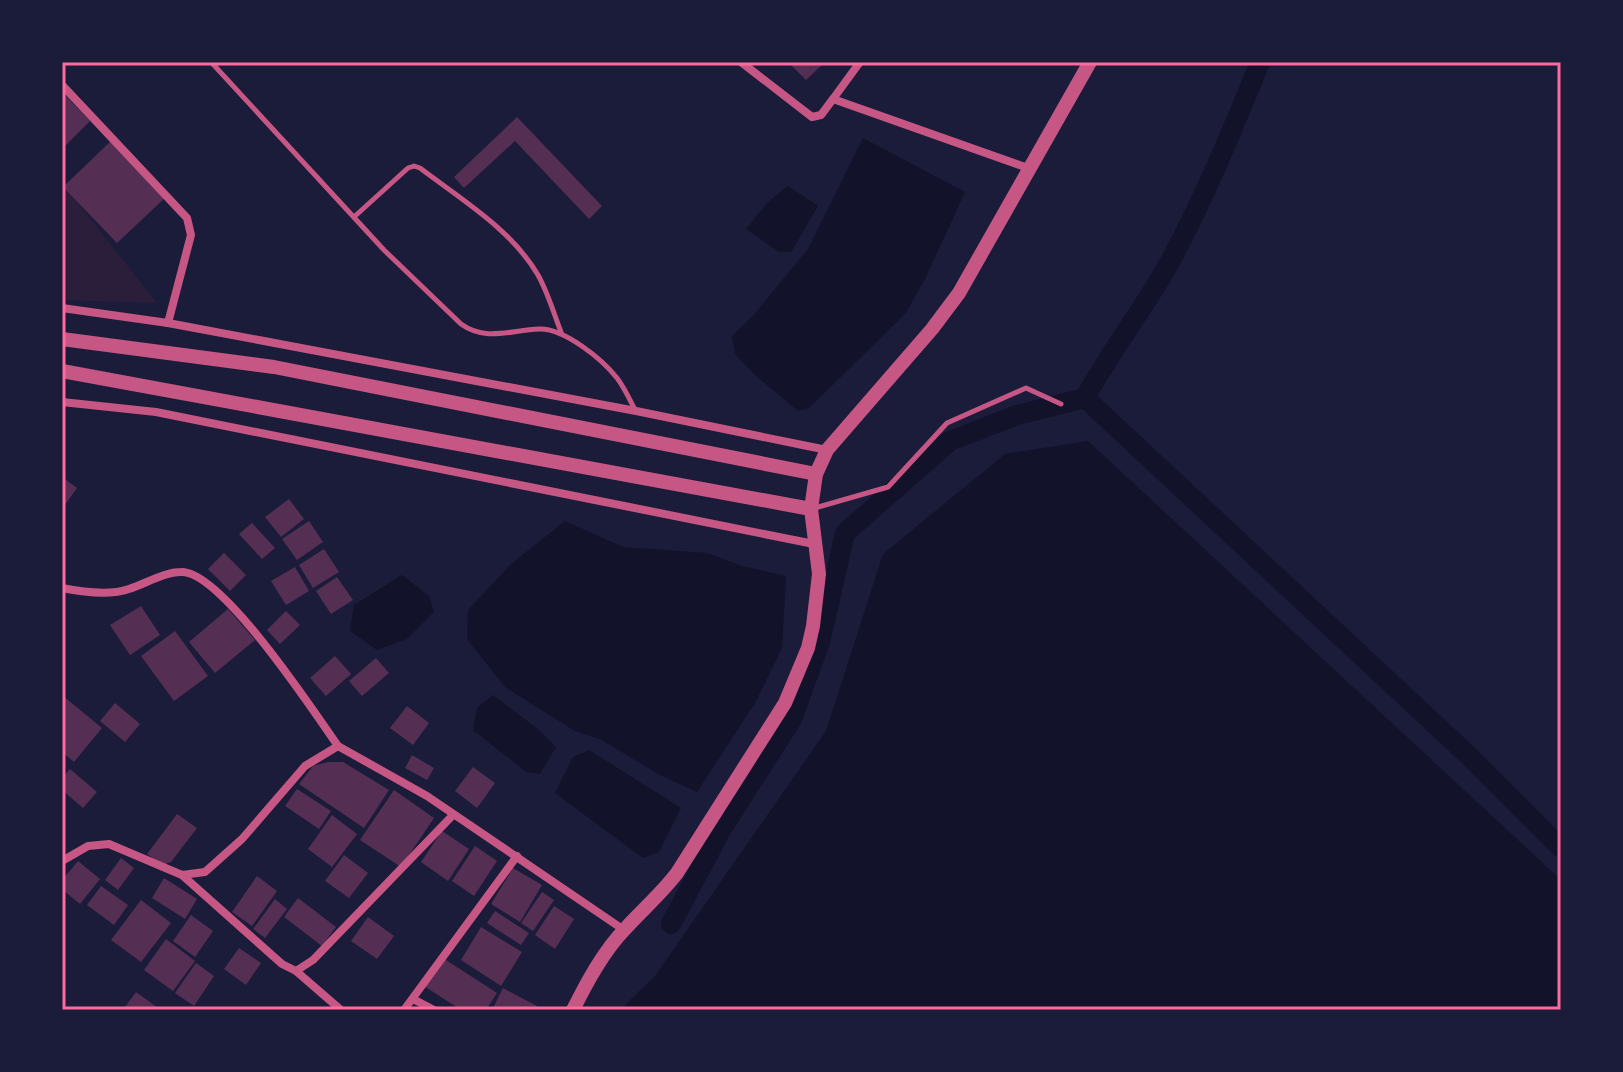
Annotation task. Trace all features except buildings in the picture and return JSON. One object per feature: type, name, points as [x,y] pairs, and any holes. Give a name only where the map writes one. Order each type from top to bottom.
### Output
[{"type":"street","points":[[741,62],[812,117],[821,115],[860,62]]},
{"type":"street","points":[[573,1010],[596,966],[624,930],[659,896],[677,873],[785,703],[808,648],[813,626],[819,574],[811,509],[816,474],[827,450],[913,353],[959,293],[1090,62]]},
{"type":"street","points":[[62,85],[187,218],[191,226],[168,323]]},
{"type":"street","points":[[833,99],[1028,168]]},
{"type":"street","points":[[62,308],[168,323],[827,450]]},
{"type":"street","points":[[62,339],[274,367],[816,474]]},
{"type":"street","points":[[62,371],[811,509]]},
{"type":"street","points":[[62,402],[156,412],[814,544]]},
{"type":"street","points":[[62,588],[113,593],[179,571],[193,573],[207,582],[232,607],[269,650],[338,746],[427,796],[624,930]]},
{"type":"street","points":[[182,875],[205,872],[242,839],[305,766],[338,746]]},
{"type":"street","points":[[296,971],[313,960],[453,815]]},
{"type":"street","points":[[62,861],[88,846],[109,844],[182,875],[282,964],[296,971],[341,1010]]},
{"type":"street","points":[[404,1010],[517,856]]},
{"type":"street","points":[[413,999],[434,1010]]},
{"type":"lane","points":[[211,62],[384,250],[473,332],[489,335],[540,329],[562,333],[606,365],[636,411]]},
{"type":"lane","points":[[354,217],[408,168],[420,168],[507,235],[539,277],[562,333]]},
{"type":"lane","points":[[811,509],[888,487],[947,423],[1026,388],[1061,404]]},
{"type":"shaded area","points":[[863,138],[965,192],[925,279],[905,314],[809,408],[798,411],[735,354],[732,336],[753,316],[808,249]]},
{"type":"shaded area","points":[[62,183],[157,303],[62,300]]},
{"type":"shaded area","points":[[788,186],[818,206],[791,252],[779,252],[746,229],[767,203]]},
{"type":"shaded area","points":[[1088,441],[1561,880],[1561,1010],[620,1010],[655,976],[826,731],[883,554],[1005,454]]},
{"type":"shaded area","points":[[565,521],[623,547],[707,553],[742,566],[786,576],[782,648],[755,703],[697,792],[658,774],[602,740],[575,731],[505,687],[467,639],[468,610],[511,564]]},
{"type":"shaded area","points":[[402,575],[429,596],[434,612],[407,639],[377,650],[350,631],[354,605]]},
{"type":"shaded area","points":[[493,695],[556,747],[540,774],[526,772],[473,730],[477,708]]},
{"type":"shaded area","points":[[589,750],[681,808],[659,852],[643,858],[555,793],[573,757]]},
{"type":"waterway","points":[[1260,62],[1219,161],[1172,258],[1085,398],[1469,756],[1561,848]]},
{"type":"waterway","points":[[671,924],[721,830],[792,719],[820,642],[845,533],[950,441],[1017,415],[1085,398]]}]
